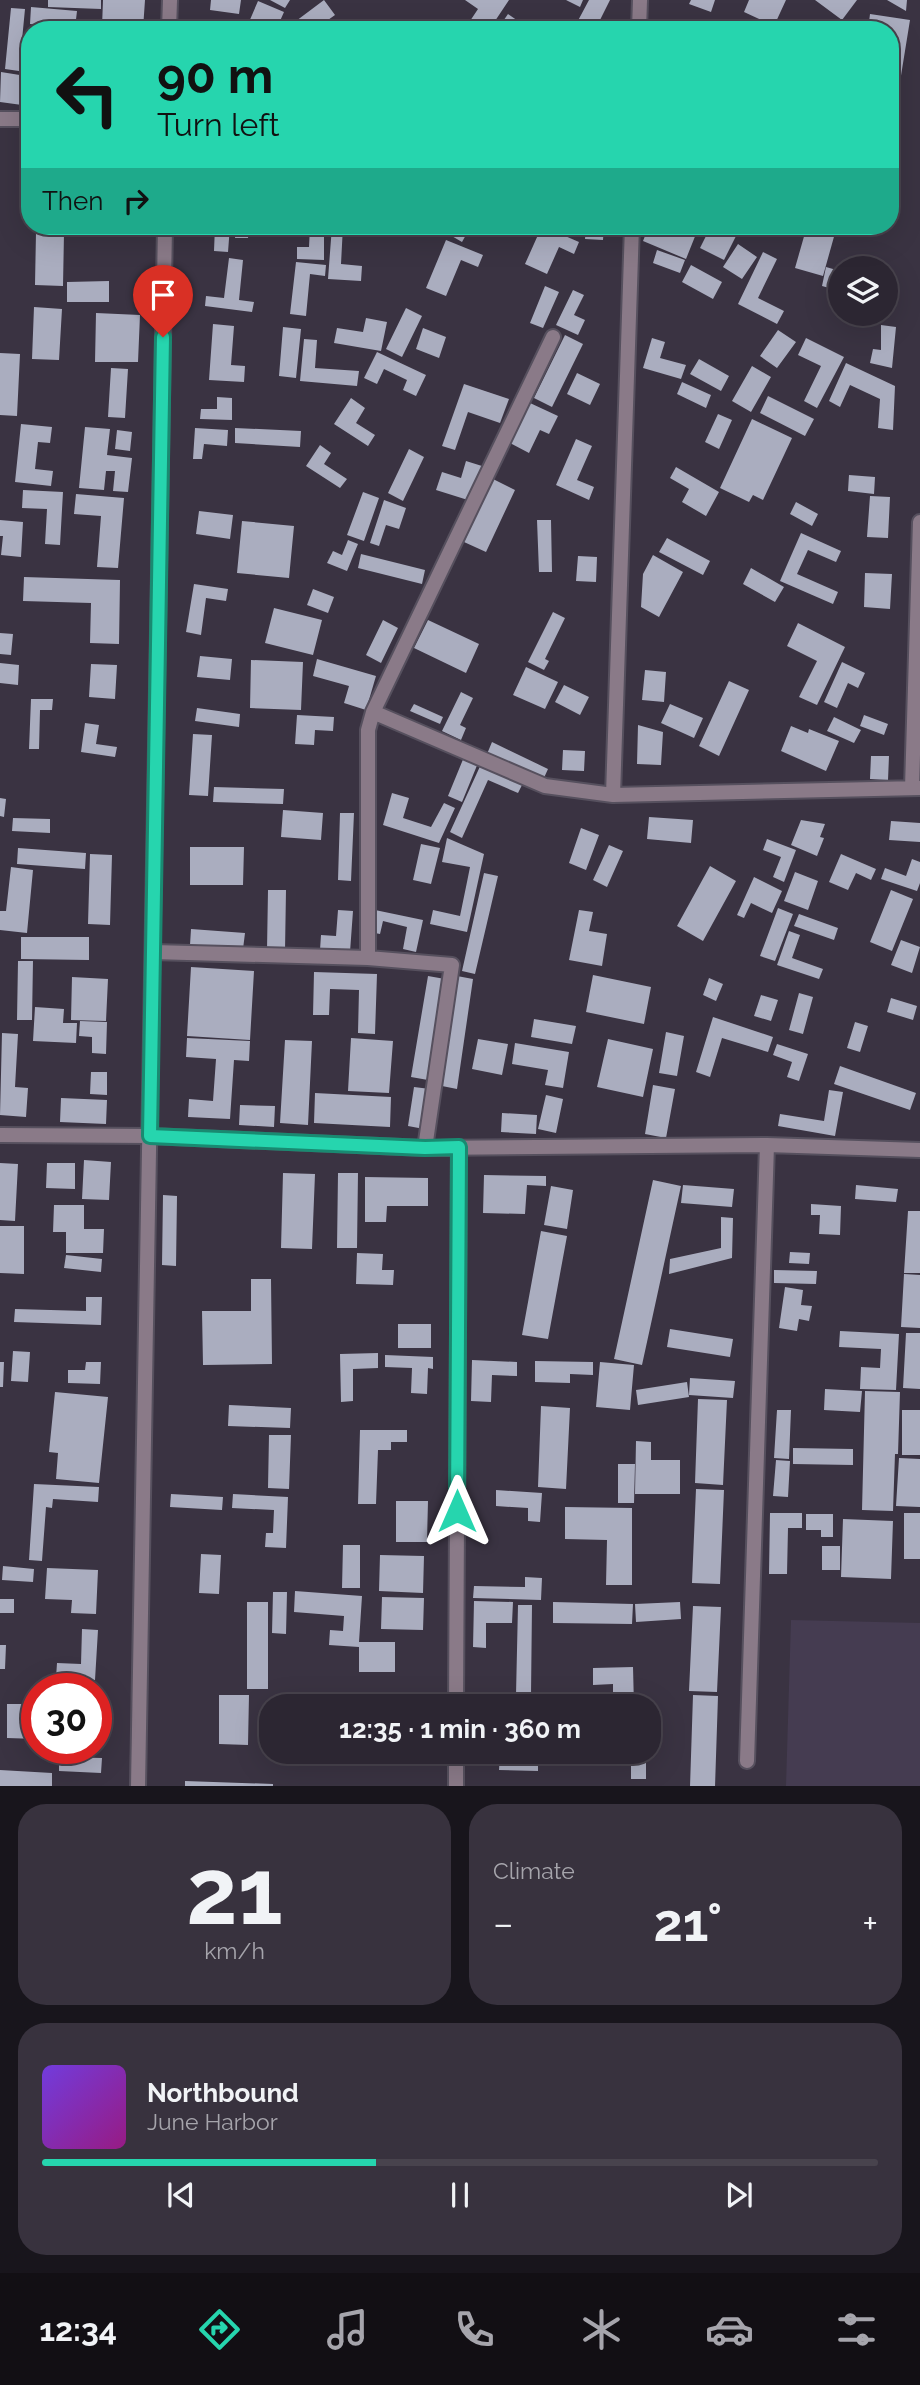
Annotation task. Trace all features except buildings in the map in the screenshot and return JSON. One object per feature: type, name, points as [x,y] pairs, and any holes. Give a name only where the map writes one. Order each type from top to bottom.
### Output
[{"type":"street","points":[[169,21],[170,0]]},
{"type":"street","points":[[639,21],[640,0]]},
{"type":"street","points":[[0,118],[21,119]]},
{"type":"street","points":[[138,1786],[165,235]]},
{"type":"street","points":[[613,795],[632,235]]},
{"type":"street","points":[[368,958],[368,730],[373,712],[553,337]]},
{"type":"street","points":[[373,712],[545,786],[613,795],[916,788],[920,522]]},
{"type":"street","points":[[153,952],[368,958],[452,965],[425,1148]]},
{"type":"street","points":[[0,1135],[150,1136],[425,1148],[767,1145],[920,1150]]},
{"type":"street","points":[[747,1761],[767,1145]]},
{"type":"street","points":[[456,1694],[459,1147]]},
{"type":"street","points":[[456,1764],[456,1786]]},
{"type":"shaded area","points":[[791,1620],[920,1623],[920,1786],[786,1786]]},
{"type":"route","points":[[163,337],[150,1136],[425,1148],[459,1147],[457,1511]]}]
